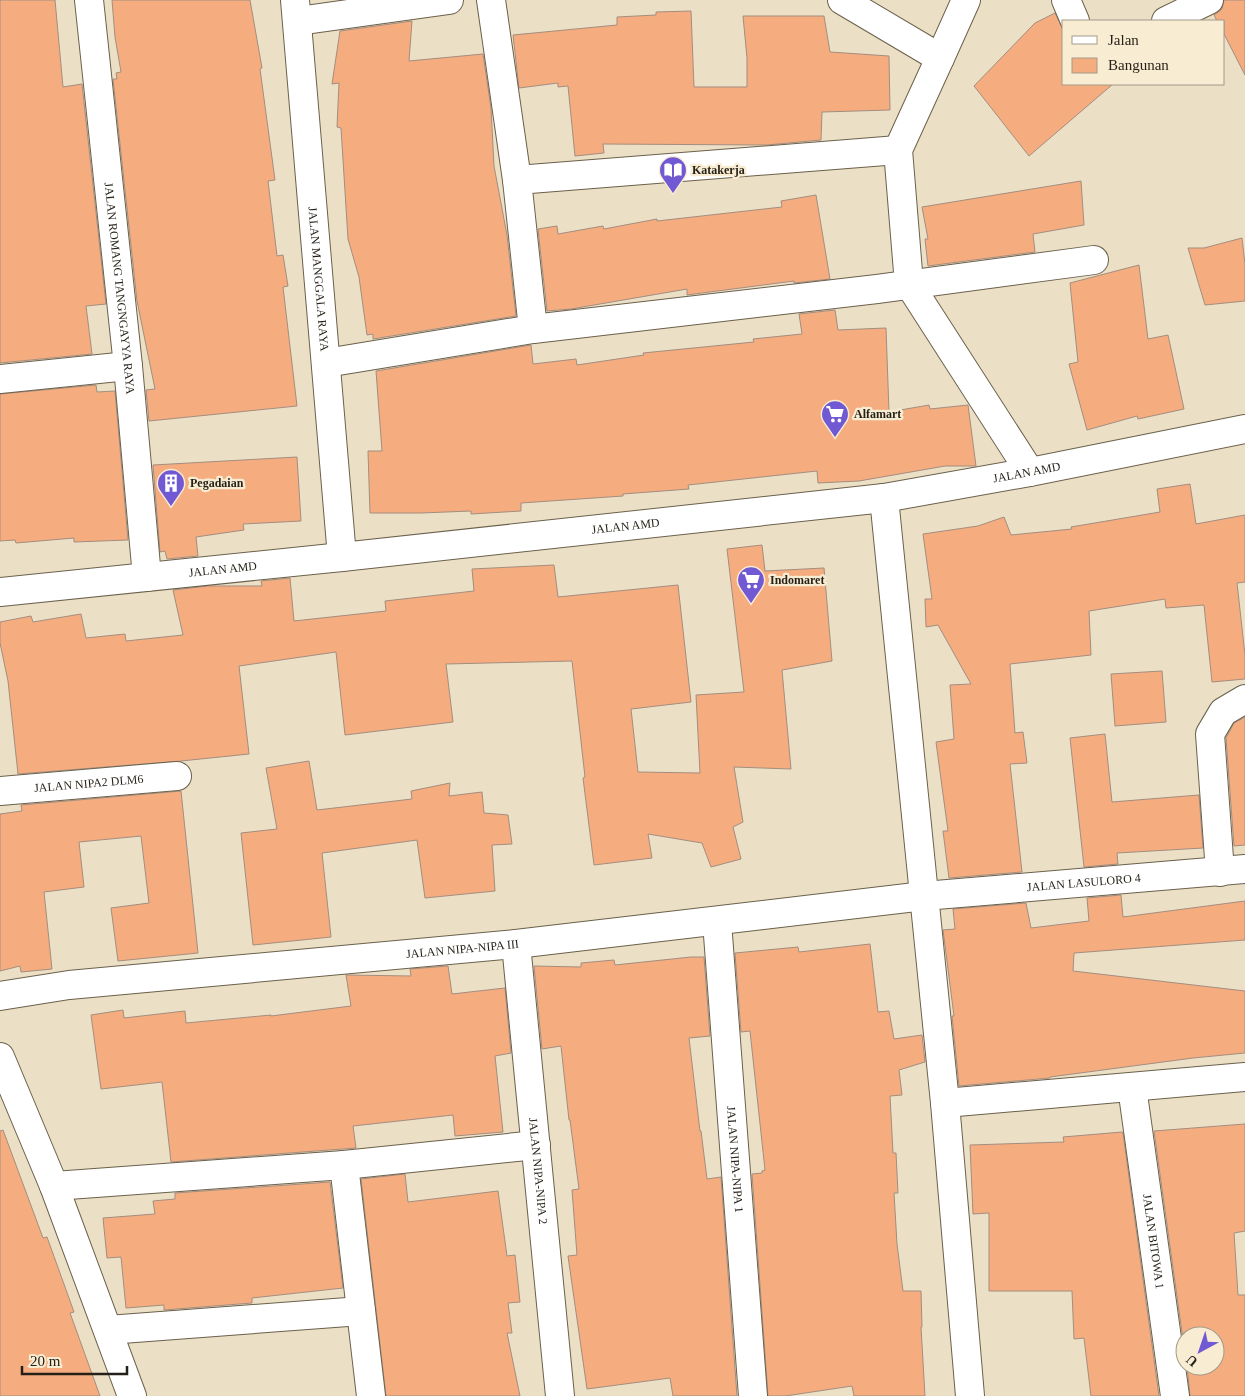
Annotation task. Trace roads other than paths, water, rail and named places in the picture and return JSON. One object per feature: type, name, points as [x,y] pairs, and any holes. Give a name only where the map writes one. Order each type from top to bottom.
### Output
[{"type":"street","name":"JALAN ROMANG TANGNGAYYA RAYA","points":[[90,0],[128,366],[147,577]]},
{"type":"street","points":[[297,10],[449,0]]},
{"type":"street","points":[[491,0],[517,180],[533,329]]},
{"type":"street","points":[[842,0],[940,58]]},
{"type":"street","points":[[966,0],[898,150],[909,284],[1030,472]]},
{"type":"street","points":[[1066,0],[1075,20]]},
{"type":"street","points":[[1168,20],[1210,0]]},
{"type":"street","name":"JALAN MANGGALA RAYA","points":[[297,10],[342,557]]},
{"type":"street","points":[[517,180],[898,150]]},
{"type":"street","points":[[326,363],[533,329],[1094,260]]},
{"type":"street","points":[[0,379],[128,366]]},
{"type":"street","name":"JALAN AMD","points":[[0,592],[884,498],[1245,430]]},
{"type":"street","points":[[884,498],[945,1104],[970,1396]]},
{"type":"street","points":[[1233,871],[1210,734],[1223,712],[1245,698]]},
{"type":"street","name":"JALAN NIPA2 DLM6","points":[[0,791],[177,776]]},
{"type":"street","name":"JALAN LASULORO 4","points":[[924,896],[1233,871]]},
{"type":"street","name":"JALAN NIPA-NIPA III","points":[[0,996],[79,984],[516,944],[717,922],[924,896]]},
{"type":"street","name":"JALAN NIPA-NIPA 1","points":[[717,922],[753,1396]]},
{"type":"street","name":"JALAN NIPA-NIPA 2","points":[[516,944],[560,1396]]},
{"type":"street","points":[[0,1057],[54,1186],[132,1396]]},
{"type":"street","points":[[945,1104],[1245,1077]]},
{"type":"street","name":"JALAN BITOWA 1","points":[[1132,1087],[1175,1396]]},
{"type":"street","points":[[54,1186],[344,1165],[536,1145]]},
{"type":"street","points":[[344,1165],[371,1396]]},
{"type":"street","points":[[108,1330],[361,1311]]},
{"type":"place","name":"Katakerja","points":[[673,194]]},
{"type":"place","name":"Alfamart","points":[[835,438]]},
{"type":"place","name":"Pegadaian","points":[[171,507]]},
{"type":"place","name":"Indomaret","points":[[751,604]]}]
